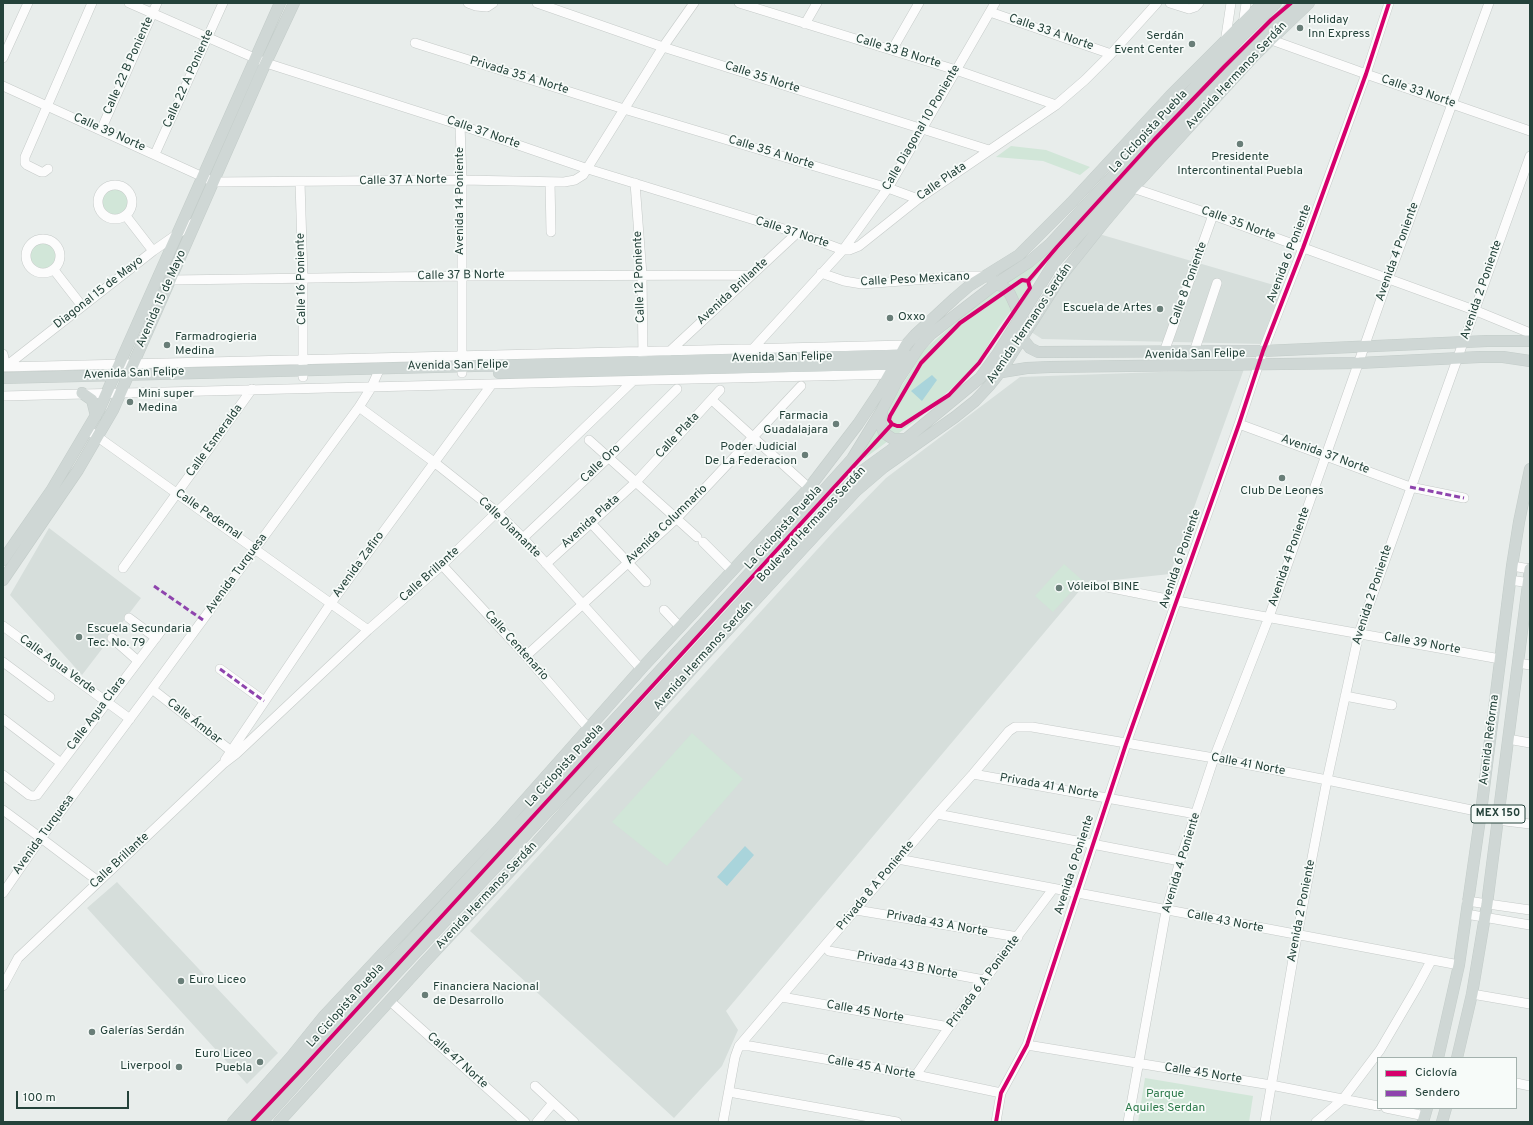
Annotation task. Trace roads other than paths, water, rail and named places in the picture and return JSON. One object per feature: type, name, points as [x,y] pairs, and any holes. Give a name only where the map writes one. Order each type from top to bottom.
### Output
[{"type":"main road","name":"Avenida 15 de Mayo","points":[[3,560],[51,491],[96,416],[114,379],[280,3]]},
{"type":"main road","name":"Avenida 15 de Mayo","points":[[3,580],[78,470],[98,436],[128,378],[172,280],[196,221],[294,3]]},
{"type":"main road","points":[[233,1122],[291,1057],[324,1016],[501,827],[628,684],[809,488],[858,424],[906,345],[915,335],[969,286],[1019,255],[1226,39],[1263,3]]},
{"type":"main road","name":"Boulevard Hermanos Serdán","points":[[244,1122],[709,618],[852,459],[882,410],[901,374],[931,334],[997,283],[1029,262],[1050,244],[1240,38],[1276,3]]},
{"type":"main road","name":"Boulevard Hermanos Serdán","points":[[262,1122],[390,980],[862,470],[906,439],[980,378],[998,353],[1054,263],[1111,199],[1130,185],[1203,96],[1263,38],[1295,3]]},
{"type":"main road","name":"Avenida Hermanos Serdán","points":[[279,1122],[425,962],[533,847],[701,659],[856,491],[884,467],[955,417],[975,401],[1001,371],[1062,276],[1110,215],[1130,185],[1255,55],[1263,38],[1309,3]]},
{"type":"main road","points":[[1094,218],[1110,215],[1111,199]]},
{"type":"main road","points":[[986,276],[1010,294],[1016,306],[1022,338]]},
{"type":"main road","name":"Avenida San Felipe","points":[[1022,338],[1030,348],[1038,352],[1263,351],[1514,340],[1530,341]]},
{"type":"main road","points":[[1093,352],[1093,366]]},
{"type":"main road","name":"Avenida San Felipe","points":[[980,378],[1001,371],[1042,367],[1359,363],[1503,357],[1529,362]]},
{"type":"main road","name":"Avenida San Felipe","points":[[3,385],[303,369],[378,372],[462,365],[744,359],[911,360]]},
{"type":"main road","name":"Avenida San Felipe","points":[[643,361],[736,368],[898,359]]},
{"type":"main road","name":"Avenida San Felipe","points":[[3,378],[114,379]]},
{"type":"main road","points":[[82,394],[92,400],[96,416]]},
{"type":"main road","points":[[882,410],[880,422],[884,433],[893,439],[906,439]]},
{"type":"main road","points":[[918,429],[938,429]]},
{"type":"main road","name":"Avenida Reforma","points":[[1438,1057],[1459,965],[1481,812],[1512,566],[1519,522],[1530,470]]},
{"type":"main road","name":"Avenida Reforma","points":[[1457,1057],[1472,994],[1487,904],[1530,569]]},
{"type":"main road","points":[[684,623],[709,618]]},
{"type":"main road","points":[[628,684],[643,678],[660,664],[669,661]]},
{"type":"main road","points":[[559,762],[565,762],[569,759],[591,737],[596,734],[602,734]]},
{"type":"main road","points":[[495,849],[501,827]]},
{"type":"main road","points":[[481,902],[497,866]]},
{"type":"main road","points":[[400,970],[425,962]]},
{"type":"main road","points":[[368,969],[378,977]]},
{"type":"main road","points":[[390,980],[416,972]]},
{"type":"main road","points":[[281,1100],[290,1109]]},
{"type":"main road","points":[[1442,1122],[1446,1109]]},
{"type":"street","points":[[3,58],[28,3]]},
{"type":"street","points":[[48,169],[41,172],[27,165],[25,160],[92,3]]},
{"type":"street","name":"Calle 37 Norte","points":[[129,3],[266,63],[460,125],[588,169],[797,233],[843,250]]},
{"type":"street","name":"Calle 22 B Poniente","points":[[101,130],[157,3]]},
{"type":"street","name":"Calle 22 A Poniente","points":[[155,154],[223,3]]},
{"type":"street","points":[[468,3],[476,6],[487,7],[493,3]]},
{"type":"street","name":"Calle 35 Norte","points":[[537,3],[663,47],[989,150]]},
{"type":"street","points":[[588,169],[663,47],[694,3]]},
{"type":"street","name":"Calle 33 B Norte","points":[[739,3],[956,70],[1056,105]]},
{"type":"street","points":[[805,24],[817,3]]},
{"type":"street","points":[[892,50],[919,3]]},
{"type":"street","name":"Calle Diagonal 10 Poniente","points":[[843,250],[888,188],[995,3]]},
{"type":"street","name":"Calle Plata","points":[[736,368],[843,250],[849,250],[859,246],[918,199],[1056,105],[1085,80],[1111,54],[1157,3]]},
{"type":"street","points":[[1170,3],[1189,9],[1195,7],[1199,3]]},
{"type":"street","points":[[1224,56],[1231,3]]},
{"type":"street","points":[[1235,64],[1246,3]]},
{"type":"street","name":"Avenida 6 Poniente","points":[[996,1122],[1002,1093],[1027,1045],[1092,843],[1126,744],[1239,424],[1263,351],[1303,248],[1366,74],[1389,3]]},
{"type":"street","name":"Avenida 4 Poniente","points":[[1128,1122],[1166,911],[1180,861],[1214,758],[1269,617],[1388,279],[1489,3]]},
{"type":"street","name":"Calle 33 A Norte","points":[[990,12],[1111,54]]},
{"type":"street","name":"Calle 33 Norte","points":[[1263,38],[1530,131]]},
{"type":"street","name":"Privada 35 A Norte","points":[[415,43],[624,109]]},
{"type":"street","name":"Calle 39 Norte","points":[[3,86],[214,182]]},
{"type":"street","name":"Calle 35 A Norte","points":[[624,109],[888,188],[918,199]]},
{"type":"street","name":"Avenida 14 Poniente","points":[[460,125],[462,180],[462,365]]},
{"type":"street","name":"Avenida 2 Poniente","points":[[1265,1122],[1297,936],[1327,780],[1358,632],[1530,156]]},
{"type":"street","name":"Calle 37 A Norte","points":[[214,182],[462,180],[564,182],[575,180],[583,175],[588,169]]},
{"type":"street","name":"Calle 16 Poniente","points":[[300,182],[303,279],[303,369]]},
{"type":"street","points":[[550,182],[551,232]]},
{"type":"street","name":"Calle 12 Poniente","points":[[635,183],[642,275],[643,361]]},
{"type":"street","name":"Calle 35 Norte","points":[[1130,185],[1474,310],[1530,333]]},
{"type":"street","name":"Calle 8 Poniente","points":[[1164,352],[1213,215]]},
{"type":"street","points":[[126,216],[153,251]]},
{"type":"street","name":"Diagonal 15 de Mayo","points":[[4,367],[179,231],[196,221]]},
{"type":"street","name":"Avenida Brillante","points":[[670,351],[750,275],[797,233]]},
{"type":"street","points":[[54,270],[82,306]]},
{"type":"street","name":"Calle Peso Mexicano","points":[[821,273],[844,281],[862,284],[967,276],[986,276]]},
{"type":"street","name":"Calle 37 B Norte","points":[[172,280],[461,276],[750,275]]},
{"type":"street","points":[[1194,352],[1217,283]]},
{"type":"street","name":"Avenida San Felipe","points":[[5,398],[107,393],[128,378],[303,369],[643,361],[670,351],[906,345]]},
{"type":"street","points":[[3,354],[4,367]]},
{"type":"street","name":"Avenida San Felipe","points":[[4,367],[120,364],[128,378]]},
{"type":"street","name":"Avenida Turquesa","points":[[3,893],[41,838],[359,407],[371,388],[378,372]]},
{"type":"street","name":"Avenida San Felipe","points":[[128,378],[252,389],[371,388],[901,374]]},
{"type":"street","name":"Calle Brillante","points":[[3,986],[18,958],[234,752],[442,565],[633,381]]},
{"type":"street","name":"Avenida Zafiro","points":[[234,752],[264,701],[331,603],[492,384]]},
{"type":"street","name":"Avenida Columnario","points":[[526,656],[677,518],[801,386]]},
{"type":"street","name":"Calle Esmeralda","points":[[122,568],[252,389]]},
{"type":"street","name":"Calle Oro","points":[[523,538],[677,390]]},
{"type":"street","name":"Calle Plata","points":[[636,482],[720,390]]},
{"type":"street","points":[[712,400],[809,488]]},
{"type":"street","name":"Calle Diamante","points":[[359,407],[434,462],[497,512],[523,538],[642,669]]},
{"type":"street","name":"Avenida 37 Norte","points":[[1239,424],[1410,487],[1464,498]]},
{"type":"street","name":"Calle Pedernal","points":[[88,430],[368,630]]},
{"type":"street","points":[[589,440],[700,539],[732,571]]},
{"type":"street","name":"Avenida Plata","points":[[546,564],[590,522],[636,482]]},
{"type":"street","points":[[590,522],[646,582]]},
{"type":"street","name":"Calle Centenario","points":[[442,565],[526,656],[589,729]]},
{"type":"street","points":[[1512,566],[1530,569]]},
{"type":"street","points":[[1510,580],[1529,583]]},
{"type":"street","name":"Calle 39 Norte","points":[[1107,587],[1500,659]]},
{"type":"street","points":[[664,610],[684,623]]},
{"type":"street","name":"Calle Agua Clara","points":[[3,775],[29,795],[37,795],[159,635],[129,618]]},
{"type":"street","name":"Calle Agua Verde","points":[[4,630],[130,719]]},
{"type":"street","points":[[112,638],[138,661]]},
{"type":"street","points":[[3,662],[50,696]]},
{"type":"street","points":[[1518,663],[1530,665]]},
{"type":"street","points":[[220,669],[264,701]]},
{"type":"street","name":"Calle Ámbar","points":[[152,689],[234,752]]},
{"type":"street","points":[[1345,696],[1392,706]]},
{"type":"street","points":[[3,719],[61,763]]},
{"type":"street","name":"Calle 41 Norte","points":[[1015,727],[1032,727],[1214,758],[1481,812]]},
{"type":"street","name":"Privada 8 A Poniente","points":[[739,1046],[898,859],[1009,731],[1015,727]]},
{"type":"street","points":[[1508,739],[1530,743]]},
{"type":"street","name":"Privada 41 A Norte","points":[[973,774],[1196,814]]},
{"type":"street","points":[[3,810],[98,882]]},
{"type":"street","points":[[937,814],[1180,861]]},
{"type":"street","points":[[1498,820],[1530,824]]},
{"type":"street","name":"Calle 43 Norte","points":[[898,859],[1297,936],[1459,965]]},
{"type":"street","name":"Privada 6 A Poniente","points":[[916,1075],[949,1027],[1053,889]]},
{"type":"street","points":[[1468,901],[1530,910]]},
{"type":"street","name":"Privada 43 A Norte","points":[[856,910],[1018,937]]},
{"type":"street","points":[[1466,914],[1530,925]]},
{"type":"street","name":"Privada 43 B Norte","points":[[829,951],[984,980]]},
{"type":"street","points":[[1316,1122],[1343,1099],[1380,1050],[1418,988],[1431,961]]},
{"type":"street","points":[[1472,994],[1530,1004]]},
{"type":"street","name":"Calle 45 Norte","points":[[782,997],[949,1027]]},
{"type":"street","name":"Calle 47 Norte","points":[[390,1001],[525,1122]]},
{"type":"street","name":"Calle 45 Norte","points":[[1027,1045],[1271,1085],[1377,1106]]},
{"type":"street","points":[[723,1122],[739,1046]]},
{"type":"street","name":"Calle 45 A Norte","points":[[739,1046],[750,1046],[916,1075],[1002,1093]]},
{"type":"street","points":[[1517,1083],[1530,1086]]},
{"type":"street","points":[[535,1086],[574,1122]]},
{"type":"street","points":[[729,1092],[897,1122]]},
{"type":"street","points":[[537,1122],[553,1103]]},
{"type":"street","points":[[1392,1109],[1425,1115]]},
{"type":"water","points":[[932,375],[937,380],[922,401],[911,391]]},
{"type":"water","points":[[745,846],[754,855],[727,886],[717,877]]},
{"type":"place","name":"Holiday Inn Express","points":[[1300,28]]},
{"type":"place","name":"Serdán Event Center","points":[[1192,44]]},
{"type":"place","name":"Presidente Intercontinental Puebla","points":[[1240,144]]},
{"type":"place","name":"Escuela de Artes","points":[[1160,309]]},
{"type":"place","name":"Oxxo","points":[[890,318]]},
{"type":"place","name":"Farmadrogieria Medina","points":[[167,345]]},
{"type":"place","name":"Mini super Medina","points":[[130,402]]},
{"type":"place","name":"Farmacia Guadalajara","points":[[836,424]]},
{"type":"place","name":"Poder Judicial De La Federacion","points":[[805,455]]},
{"type":"place","name":"Club De Leones","points":[[1282,478]]},
{"type":"place","name":"Vóleibol BINE","points":[[1059,588]]},
{"type":"place","name":"Escuela Secundaria Tec. No. 79","points":[[79,637]]},
{"type":"place","name":"Euro Liceo","points":[[181,981]]},
{"type":"place","name":"Financiera Nacional de Desarrollo","points":[[425,995]]},
{"type":"place","name":"Galerías Serdán","points":[[92,1032]]},
{"type":"place","name":"Euro Liceo Puebla","points":[[260,1062]]},
{"type":"place","name":"Liverpool","points":[[179,1067]]},
{"type":"park label","name":"Parque Aquiles Serdan","points":[[1165,1102]]}]
